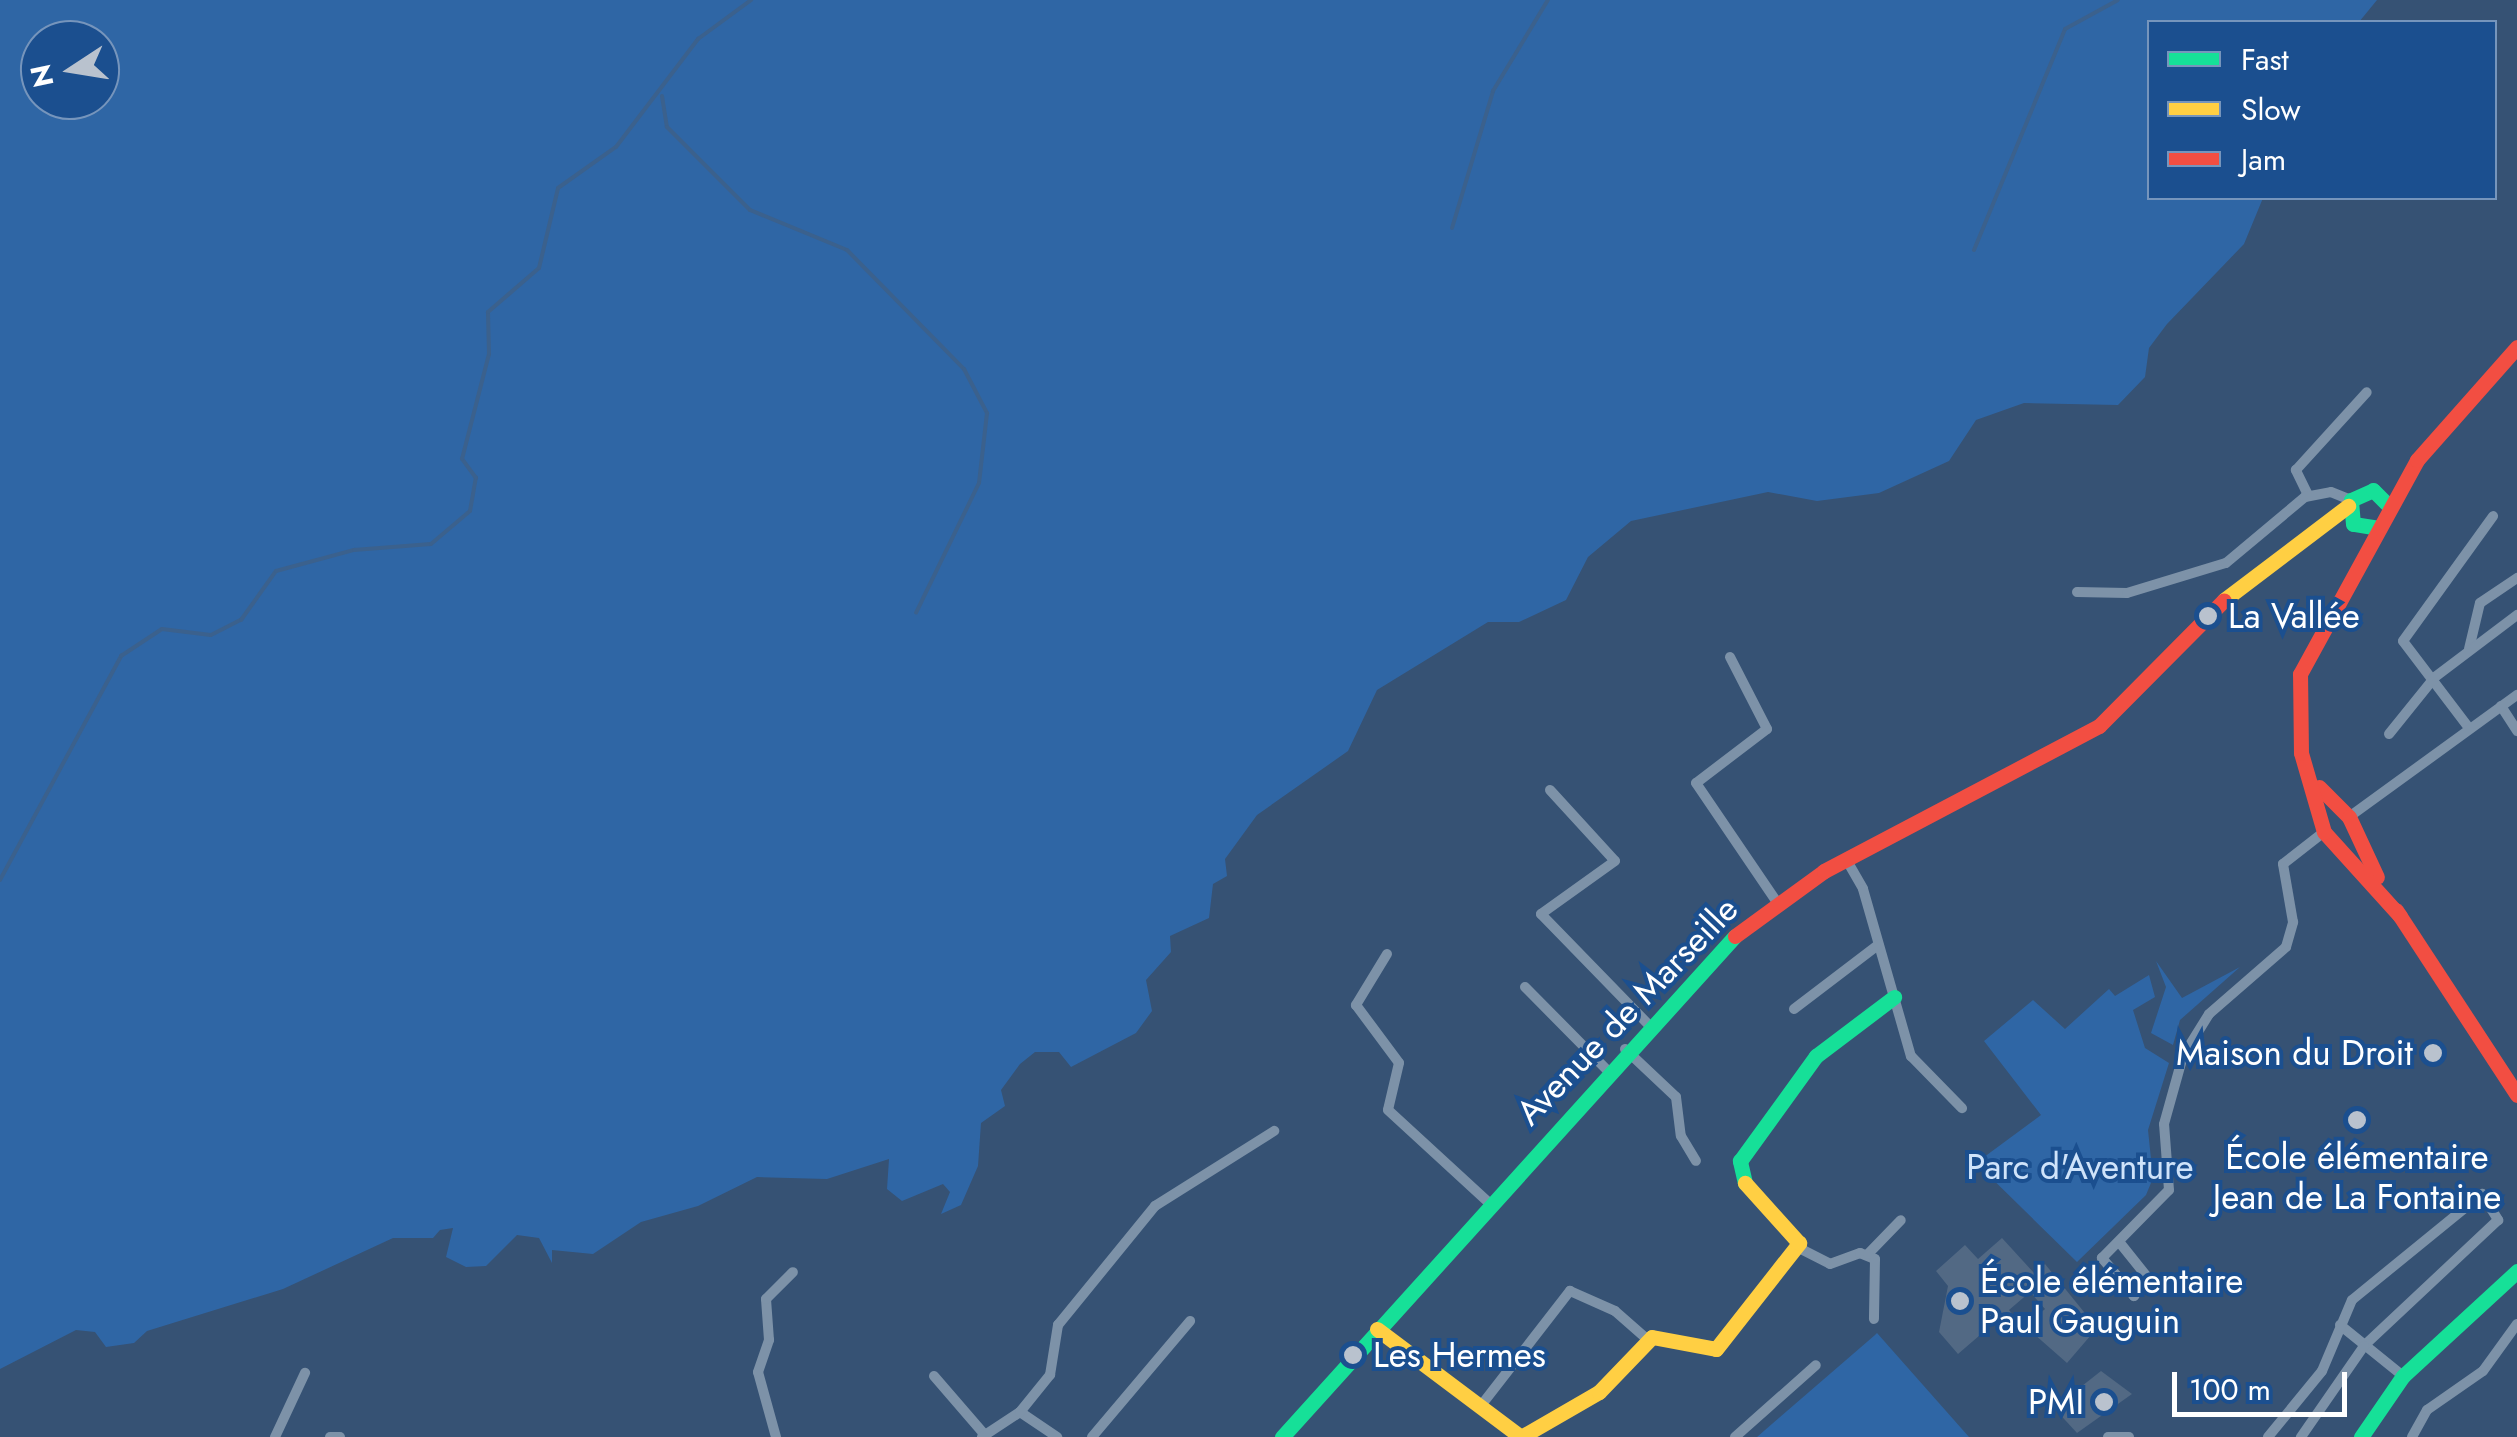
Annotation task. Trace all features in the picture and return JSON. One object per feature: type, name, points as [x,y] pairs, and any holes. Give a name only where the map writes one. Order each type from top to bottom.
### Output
[{"type":"street","points":[[2517,347],[2416,460],[2300,674],[2302,753],[2336,824],[2517,1094]]},
{"type":"street","points":[[2308,496],[2296,470],[2367,392]]},
{"type":"street","points":[[2077,592],[2127,593],[2226,563],[2308,496],[2350,503],[2416,460]]},
{"type":"street","points":[[2373,490],[2388,506]]},
{"type":"street","points":[[2350,503],[2359,564]]},
{"type":"street","name":"Avenue de Marseille","points":[[1282,1437],[1648,1024],[1776,902],[1846,859],[2099,726],[2231,591],[2350,503]]},
{"type":"street","points":[[2469,728],[2434,676],[2403,640],[2493,516]]},
{"type":"street","points":[[2316,527],[2379,528]]},
{"type":"street","points":[[2469,649],[2480,603],[2517,578]]},
{"type":"street","points":[[2388,734],[2434,676],[2517,616]]},
{"type":"street","points":[[1730,657],[1767,729],[1696,783],[1776,902]]},
{"type":"street","points":[[2120,1243],[2148,1278],[2134,1296],[2102,1262],[2169,1190],[2164,1124],[2183,1056],[2209,1014],[2286,947],[2293,922],[2283,864],[2517,695]]},
{"type":"street","points":[[2501,706],[2517,731]]},
{"type":"street","points":[[1550,790],[1615,861],[1542,914],[1648,1024]]},
{"type":"street","points":[[1846,859],[1878,945],[1911,1056],[1962,1108]]},
{"type":"street","points":[[1794,1010],[1878,945]]},
{"type":"street","points":[[1387,954],[1356,1005],[1399,1063],[1388,1110],[1488,1202]]},
{"type":"street","points":[[1525,986],[1607,1070]]},
{"type":"street","points":[[1377,1329],[1428,1372],[1483,1402],[1520,1437],[1599,1392],[1648,1340],[1662,1335],[1716,1349],[1797,1247],[1794,1232],[1745,1185],[1740,1161],[1816,1056],[1894,996]]},
{"type":"street","points":[[1625,1049],[1676,1097],[1681,1136],[1696,1161]]},
{"type":"street","points":[[934,1376],[984,1436],[1020,1412],[1050,1375],[1058,1325],[1155,1206],[1274,1131]]},
{"type":"street","points":[[2268,1437],[2311,1388],[2340,1325],[2364,1290],[2482,1194],[2498,1220],[2364,1346],[2301,1437]]},
{"type":"street","points":[[1797,1247],[1830,1264],[1868,1254],[1901,1220]]},
{"type":"street","points":[[1868,1254],[1878,1266],[1874,1319]]},
{"type":"street","points":[[2361,1437],[2403,1376],[2517,1270]]},
{"type":"street","points":[[776,1437],[758,1372],[768,1340],[766,1299],[793,1272]]},
{"type":"street","points":[[1483,1402],[1570,1290],[1615,1310],[1648,1340]]},
{"type":"street","points":[[1092,1437],[1190,1321]]},
{"type":"street","points":[[2412,1437],[2427,1410],[2482,1371],[2517,1324]]},
{"type":"street","points":[[2340,1325],[2403,1376]]},
{"type":"street","points":[[1735,1437],[1816,1365]]},
{"type":"street","points":[[275,1437],[305,1372]]},
{"type":"street","points":[[1020,1412],[1057,1437]]},
{"type":"street","points":[[330,1437],[340,1437]]},
{"type":"street","points":[[2108,1437],[2129,1437]]},
{"type":"green space","points":[[0,0],[2377,0],[2361,20],[2147,20],[2147,200],[2262,200],[2244,244],[2167,324],[2149,348],[2145,377],[2118,405],[2024,403],[1976,420],[1949,461],[1879,493],[1817,501],[1768,492],[1631,521],[1588,557],[1566,600],[1519,622],[1488,622],[1377,690],[1348,751],[1257,815],[1225,859],[1227,876],[1213,884],[1209,918],[1170,936],[1171,952],[1146,980],[1152,1011],[1136,1033],[1071,1067],[1059,1052],[1035,1052],[1020,1064],[1001,1090],[1005,1106],[981,1123],[978,1166],[961,1205],[941,1214],[950,1192],[943,1184],[902,1201],[887,1189],[889,1159],[827,1179],[757,1177],[698,1206],[641,1222],[593,1254],[552,1250],[552,1263],[539,1238],[517,1235],[486,1266],[466,1267],[446,1257],[453,1228],[440,1230],[433,1238],[393,1238],[283,1289],[147,1331],[134,1343],[106,1347],[95,1332],[76,1330],[0,1369]]},
{"type":"green space","points":[[2156,961],[2182,998],[2240,967],[2180,1020],[2173,1045],[2151,1033],[2166,987]]},
{"type":"green space","name":"Parc d'Aventure","points":[[2149,975],[2155,997],[2133,1010],[2145,1048],[2169,1063],[2148,1130],[2153,1178],[2146,1195],[2077,1262],[1976,1163],[2041,1115],[1984,1041],[2033,1000],[2065,1029],[2109,989],[2115,996]]},
{"type":"green space","points":[[1875,1335],[1969,1437],[1757,1437]]},
{"type":"building","points":[[2002,1238],[2034,1273],[2045,1264],[2097,1328],[2067,1363],[2025,1326],[2045,1309],[2030,1292],[2009,1310],[2015,1317],[2000,1330],[1994,1323],[1958,1354],[1939,1332],[1948,1286],[1936,1271],[1965,1245],[1978,1259]]},
{"type":"building","name":"PMI","points":[[2101,1371],[2132,1394],[2077,1433],[2054,1408]]},
{"type":"waterway","points":[[0,880],[121,656],[162,629],[211,635],[241,620],[276,571],[354,550],[431,544],[470,511],[476,478],[462,459],[489,354],[488,312],[539,268],[558,188],[616,147],[698,39],[751,0]]},
{"type":"waterway","points":[[1452,228],[1493,91],[1548,0]]},
{"type":"waterway","points":[[1974,250],[2065,29],[2118,0]]},
{"type":"waterway","points":[[662,96],[667,127],[750,210],[847,250],[964,369],[987,413],[979,483],[916,613]]},
{"type":"traffic: fast","points":[[2379,528],[2353,524],[2351,500],[2373,490],[2389,506]]},
{"type":"traffic: fast","points":[[1282,1437],[1735,936]]},
{"type":"traffic: fast","points":[[1745,1183],[1740,1161],[1816,1056],[1894,997]]},
{"type":"traffic: fast","points":[[2361,1437],[2403,1376],[2517,1271]]},
{"type":"traffic: slow","points":[[2224,600],[2348,506]]},
{"type":"traffic: slow","points":[[1377,1329],[1521,1437],[1599,1392],[1652,1337],[1716,1349],[1799,1243],[1745,1183]]},
{"type":"traffic: jam","points":[[2400,916],[2324,832],[2301,753],[2300,674],[2417,460],[2517,347]]},
{"type":"traffic: jam","points":[[1735,936],[1824,871],[2099,726],[2224,600]]},
{"type":"traffic: jam","points":[[2319,787],[2349,817],[2377,877]]},
{"type":"traffic: jam","points":[[2396,910],[2517,1095]]},
{"type":"place","name":"La Vallée","points":[[2208,616]]},
{"type":"place","name":"Maison du Droit","points":[[2433,1053]]},
{"type":"place","name":"École élémentaire Jean de La Fontaine","points":[[2357,1120]]},
{"type":"place","name":"École élémentaire Paul Gauguin","points":[[1960,1301]]},
{"type":"place","name":"Les Hermes","points":[[1353,1355]]},
{"type":"place","name":"PMI","points":[[2104,1402]]}]
